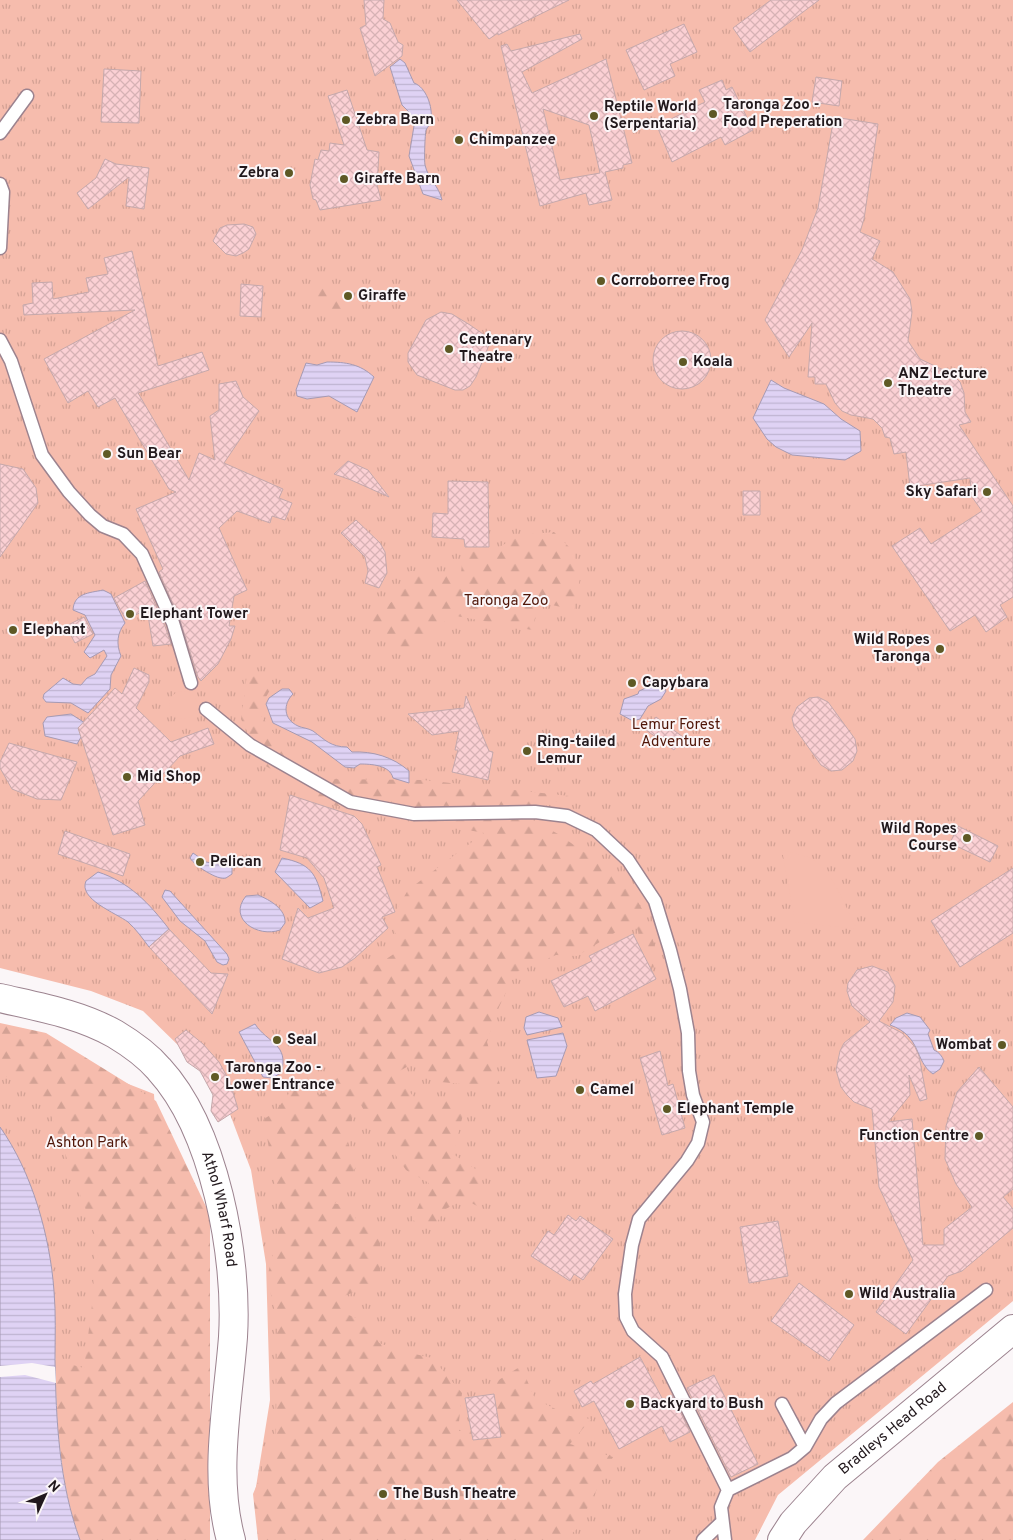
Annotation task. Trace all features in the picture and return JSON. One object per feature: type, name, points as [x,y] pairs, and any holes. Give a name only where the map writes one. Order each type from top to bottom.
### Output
[{"type":"main road","name":"Athol Wharf Road","points":[[0,998],[61,1012],[90,1022],[115,1034],[139,1050],[159,1068],[176,1091],[197,1132],[220,1206],[229,1248],[233,1290],[233,1335],[224,1445],[223,1492],[231,1540]]},
{"type":"main road","name":"Bradleys Head Road","points":[[782,1540],[793,1523],[835,1477],[1013,1330]]},
{"type":"lane","points":[[0,133],[26,96]]},
{"type":"lane","points":[[0,184],[2,192],[0,248]]},
{"type":"lane","points":[[0,340],[11,361],[42,455],[68,492],[90,515],[103,526],[123,534],[142,554],[173,623],[191,683]]},
{"type":"lane","points":[[206,709],[250,745],[350,802],[414,814],[535,812],[567,816],[596,830],[628,860],[655,901],[670,950],[680,989],[688,1033],[689,1071],[693,1095],[702,1122],[698,1143],[687,1161],[638,1219],[625,1294],[626,1317],[638,1336],[662,1357],[728,1490]]},
{"type":"lane","points":[[725,1540],[721,1507],[728,1490],[792,1458],[805,1447],[821,1419],[836,1403],[986,1290]]},
{"type":"lane","points":[[782,1404],[805,1447]]},
{"type":"lane","points":[[703,1540],[722,1522]]},
{"type":"green space","name":"Taronga Zoo","points":[[0,0],[1013,0],[1013,1301],[778,1495],[755,1540],[263,1540],[255,1493],[270,1400],[266,1264],[251,1170],[219,1085],[143,1011],[91,991],[0,968]]},
{"type":"green space","points":[[324,283],[346,308],[339,319],[332,320],[312,296],[312,289]]},
{"type":"green space","points":[[554,532],[573,551],[580,578],[574,610],[539,602],[532,630],[451,615],[411,655],[377,633],[362,620],[379,611],[398,595],[409,571],[461,574],[463,551],[491,552],[520,535]]},
{"type":"green space","points":[[248,667],[270,690],[258,711],[277,738],[323,779],[423,780],[569,796],[524,815],[558,834],[626,881],[646,916],[657,954],[653,969],[634,921],[577,956],[556,955],[515,973],[499,1007],[487,1042],[501,1088],[441,1082],[412,1064],[396,1073],[415,1099],[467,1099],[453,1154],[483,1174],[479,1207],[464,1199],[444,1210],[434,1228],[412,1220],[429,1183],[406,1170],[356,1098],[347,1144],[358,1163],[335,1204],[347,1204],[359,1224],[380,1233],[380,1281],[342,1297],[346,1314],[367,1322],[379,1343],[432,1358],[462,1393],[458,1431],[480,1429],[497,1381],[521,1366],[535,1399],[570,1416],[591,1419],[570,1444],[613,1457],[577,1529],[564,1540],[258,1540],[253,1494],[276,1438],[277,1320],[267,1278],[281,1220],[264,1119],[275,1112],[308,1068],[306,1101],[329,1090],[356,1051],[360,976],[400,950],[391,919],[408,890],[484,833],[333,805],[264,765],[241,719]]},
{"type":"green space","points":[[183,691],[193,695],[197,705],[193,715],[183,719],[173,715],[169,705],[173,695]]},
{"type":"green space","points":[[782,850],[808,857],[827,872],[857,929],[795,922]]},
{"type":"green space","name":"Ashton Park","points":[[0,1023],[46,1033],[156,1101],[210,1215],[210,1540],[80,1540],[63,1474],[58,1429],[55,1360],[84,1368],[93,1297],[95,1235],[51,1115],[21,1086],[0,1072]]},
{"type":"green space","name":"Ashton Park","points":[[0,1034],[154,1094],[180,1540],[80,1540],[66,1485],[58,1434],[52,1269],[34,1199],[0,1127]]},
{"type":"green space","points":[[1013,1402],[1013,1540],[863,1540],[938,1462]]},
{"type":"shaded area","points":[[400,59],[405,63],[414,83],[425,93],[430,104],[431,120],[426,130],[425,165],[442,200],[423,194],[409,156],[414,126],[409,112],[402,105],[390,67]]},
{"type":"shaded area","points":[[327,362],[352,365],[363,369],[374,377],[357,412],[329,396],[307,399],[297,396],[296,390],[306,363],[317,365]]},
{"type":"shaded area","points":[[771,380],[784,388],[824,404],[841,419],[860,431],[861,451],[845,460],[792,455],[776,447],[767,439],[753,418]]},
{"type":"shaded area","points":[[103,590],[111,594],[125,623],[118,639],[121,656],[111,675],[110,689],[88,713],[71,703],[46,702],[43,698],[44,694],[63,678],[73,684],[81,685],[87,678],[95,674],[107,656],[104,650],[90,658],[84,652],[95,635],[85,615],[73,610],[74,604],[79,597]]},
{"type":"shaded area","points":[[651,680],[661,682],[666,691],[661,699],[648,706],[640,719],[633,721],[620,714],[624,699],[638,694],[639,691],[646,688]]},
{"type":"shaded area","points":[[282,689],[289,689],[293,694],[287,702],[286,711],[293,723],[313,731],[332,744],[347,747],[352,752],[375,754],[396,762],[409,771],[409,783],[393,778],[388,770],[380,766],[360,764],[354,768],[345,767],[312,742],[273,723],[266,704],[269,698]]},
{"type":"shaded area","points":[[71,714],[88,725],[77,744],[45,736],[43,723],[47,717]]},
{"type":"shaded area","points":[[193,853],[206,862],[229,866],[232,868],[232,874],[226,878],[212,875],[192,861],[190,858]]},
{"type":"shaded area","points":[[282,858],[300,863],[311,871],[318,883],[323,901],[310,908],[275,872]]},
{"type":"shaded area","points":[[98,872],[119,881],[138,894],[169,929],[149,947],[128,922],[100,905],[88,894],[85,888],[86,881]]},
{"type":"shaded area","points":[[165,890],[170,891],[227,954],[229,959],[227,964],[223,965],[217,962],[205,941],[180,921],[162,897]]},
{"type":"shaded area","points":[[258,895],[272,902],[283,913],[285,923],[280,930],[271,932],[255,929],[243,919],[240,912],[241,904],[246,896]]},
{"type":"shaded area","points":[[539,1012],[558,1018],[562,1027],[527,1035],[524,1028],[526,1017]]},
{"type":"shaded area","points":[[907,1013],[920,1017],[930,1030],[928,1034],[934,1050],[940,1054],[944,1061],[940,1069],[933,1074],[927,1069],[908,1035],[890,1025],[896,1018]]},
{"type":"shaded area","points":[[255,1024],[276,1045],[282,1056],[281,1073],[272,1078],[263,1077],[239,1032]]},
{"type":"shaded area","points":[[563,1033],[567,1046],[556,1076],[537,1078],[527,1040]]},
{"type":"shaded area","points":[[0,1127],[30,1184],[44,1227],[52,1270],[55,1300],[55,1360],[60,1451],[67,1496],[80,1540],[0,1540]]},
{"type":"pier","points":[[32,1363],[55,1367],[56,1383],[25,1375],[0,1377],[0,1366]]},
{"type":"building","points":[[364,0],[384,0],[383,19],[390,23],[398,42],[403,45],[402,56],[375,76],[360,28],[366,25]]},
{"type":"building","points":[[457,0],[569,0],[489,39]]},
{"type":"building","points":[[771,0],[819,0],[750,52],[733,28]]},
{"type":"building","points":[[684,24],[697,52],[670,64],[675,76],[644,90],[626,50]]},
{"type":"building","name":"Reptile World (Serpentaria)","points":[[580,34],[582,39],[522,72],[532,93],[606,59],[632,163],[623,165],[623,168],[605,172],[612,200],[589,205],[586,193],[540,206],[501,46],[507,44],[511,51]],"holes":[[[543,109],[589,125],[600,173],[560,180]]]},
{"type":"building","points":[[104,69],[141,71],[139,123],[101,122]]},
{"type":"building","points":[[816,77],[842,81],[839,106],[812,102]]},
{"type":"building","name":"Taronga Zoo - Food Preperation","points":[[722,80],[726,90],[732,87],[753,130],[725,145],[721,137],[672,162],[657,126],[705,102],[699,90]]},
{"type":"building","name":"Giraffe Barn","points":[[347,90],[367,150],[379,152],[377,185],[381,200],[320,210],[316,200],[313,199],[310,185],[315,159],[318,160],[321,150],[329,151],[330,143],[344,145],[328,96]]},
{"type":"building","points":[[834,117],[878,124],[864,219],[860,232],[880,241],[872,259],[893,272],[910,299],[912,312],[908,341],[920,359],[952,374],[960,382],[964,393],[965,412],[971,422],[959,425],[1013,506],[1013,597],[1000,605],[1007,617],[986,632],[975,615],[950,631],[892,546],[920,528],[931,544],[982,511],[972,497],[970,478],[910,487],[906,452],[894,454],[890,438],[885,437],[882,428],[873,419],[851,415],[842,411],[835,403],[826,384],[815,384],[815,377],[808,377],[812,323],[789,357],[765,320],[802,250],[818,208]]},
{"type":"building","points":[[105,159],[116,164],[149,168],[144,209],[126,206],[129,177],[88,209],[77,193],[96,178]]},
{"type":"building","points":[[244,224],[253,227],[256,234],[249,249],[243,253],[236,256],[226,254],[213,241],[220,228],[227,225]]},
{"type":"building","points":[[132,251],[158,366],[202,352],[209,370],[138,393],[189,480],[199,453],[215,460],[210,416],[219,410],[219,384],[236,381],[243,397],[259,411],[224,463],[283,489],[279,498],[292,503],[285,520],[272,516],[270,523],[237,511],[219,528],[247,590],[234,596],[229,626],[235,626],[231,639],[218,664],[201,681],[198,677],[180,620],[159,572],[163,569],[136,509],[176,492],[169,489],[115,398],[98,407],[88,391],[68,403],[44,359],[135,310],[24,315],[23,305],[33,303],[32,283],[52,282],[53,299],[89,292],[86,278],[108,274],[104,258]]},
{"type":"building","points":[[241,284],[263,286],[261,317],[240,316]]},
{"type":"building","name":"Centenary Theatre","points":[[441,312],[452,314],[470,325],[483,334],[489,345],[476,377],[470,386],[463,390],[455,390],[417,375],[408,362],[408,353],[426,320]]},
{"type":"building","name":"Koala","points":[[682,331],[693,333],[706,344],[711,360],[709,371],[698,384],[682,389],[671,387],[658,376],[653,360],[655,349],[666,336]]},
{"type":"building","points":[[348,461],[368,470],[389,497],[334,474]]},
{"type":"building","points":[[0,464],[23,469],[36,488],[38,503],[0,557]]},
{"type":"building","points":[[448,481],[488,482],[489,547],[465,547],[464,539],[432,537],[433,513],[448,514]]},
{"type":"building","points":[[743,491],[760,491],[760,515],[743,515]]},
{"type":"building","points":[[356,520],[380,543],[385,552],[387,573],[379,588],[365,583],[368,571],[365,557],[341,533]]},
{"type":"building","points":[[145,581],[171,644],[153,646],[147,609],[126,620],[114,598]]},
{"type":"building","points":[[84,617],[93,634],[75,643],[66,626]]},
{"type":"building","name":"Mid Shop","points":[[134,668],[149,675],[149,682],[136,708],[171,742],[208,728],[214,744],[180,756],[138,801],[145,825],[113,835],[78,728],[115,688],[122,694]]},
{"type":"building","points":[[466,696],[489,751],[493,752],[488,780],[452,772],[458,750],[455,750],[459,731],[432,735],[408,714],[464,708]]},
{"type":"building","points":[[818,697],[828,702],[855,739],[857,751],[853,761],[842,770],[831,771],[821,765],[794,727],[792,718],[797,707],[809,698]]},
{"type":"building","points":[[656,717],[683,737],[674,750],[646,730]]},
{"type":"building","points":[[9,743],[77,762],[61,800],[37,799],[12,789],[0,768],[0,762]]},
{"type":"building","points":[[290,795],[354,816],[362,824],[381,865],[377,867],[395,912],[382,917],[388,928],[355,958],[342,967],[319,973],[282,959],[298,908],[308,918],[334,908],[324,878],[307,858],[280,850]]},
{"type":"building","name":"Wild Ropes Course","points":[[958,826],[998,846],[990,862],[950,843]]},
{"type":"building","points":[[65,831],[130,854],[123,876],[58,854]]},
{"type":"building","points":[[1013,868],[1013,933],[960,967],[931,921]]},
{"type":"building","points":[[169,929],[211,973],[228,974],[212,1014],[149,947]]},
{"type":"building","points":[[633,934],[656,979],[595,1011],[588,996],[564,1007],[551,981],[592,961],[589,956]]},
{"type":"building","points":[[872,966],[888,972],[895,986],[893,1002],[879,1021],[902,1033],[915,1047],[919,1056],[927,1099],[920,1101],[909,1075],[910,1095],[888,1122],[912,1119],[923,1245],[944,1245],[944,1229],[972,1207],[956,1184],[945,1159],[946,1126],[957,1092],[979,1067],[1013,1107],[1013,1189],[1003,1197],[1013,1209],[1013,1228],[962,1271],[948,1276],[906,1334],[876,1312],[913,1260],[879,1187],[872,1109],[854,1102],[847,1095],[841,1087],[836,1070],[840,1051],[844,1043],[870,1022],[852,1006],[847,991],[848,983],[857,970]]},
{"type":"building","name":"Taronga Zoo - Lower Entrance","points":[[186,1030],[203,1044],[219,1062],[230,1082],[238,1109],[218,1122],[211,1111],[213,1095],[200,1071],[187,1062],[175,1039]]},
{"type":"building","name":"Elephant Temple","points":[[660,1051],[668,1086],[673,1084],[685,1128],[662,1135],[640,1058]]},
{"type":"building","points":[[568,1215],[576,1221],[580,1216],[613,1239],[583,1280],[574,1274],[570,1281],[531,1256],[548,1231],[554,1235]]},
{"type":"building","points":[[778,1221],[788,1276],[749,1283],[740,1227]]},
{"type":"building","points":[[799,1283],[854,1325],[829,1361],[771,1321]]},
{"type":"building","name":"Backyard to Bush","points":[[640,1357],[663,1400],[672,1395],[690,1432],[670,1442],[662,1426],[619,1449],[594,1401],[582,1407],[574,1391],[591,1381],[593,1384]]},
{"type":"building","points":[[714,1375],[758,1464],[731,1477],[687,1388]]},
{"type":"building","points":[[494,1394],[501,1437],[473,1440],[465,1398]]},
{"type":"place","name":"Taronga Zoo - Food Preperation","points":[[713,114]]},
{"type":"place","name":"Reptile World (Serpentaria)","points":[[594,116]]},
{"type":"place","name":"Zebra Barn","points":[[346,120]]},
{"type":"place","name":"Chimpanzee","points":[[459,140]]},
{"type":"place","name":"Zebra","points":[[289,173]]},
{"type":"place","name":"Giraffe Barn","points":[[344,179]]},
{"type":"place","name":"Corroborree Frog","points":[[601,281]]},
{"type":"place","name":"Giraffe","points":[[348,296]]},
{"type":"place","name":"Centenary Theatre","points":[[449,349]]},
{"type":"place","name":"Koala","points":[[683,362]]},
{"type":"place","name":"ANZ Lecture Theatre","points":[[888,383]]},
{"type":"place","name":"Sun Bear","points":[[107,454]]},
{"type":"place","name":"Sky Safari","points":[[987,492]]},
{"type":"place","name":"Elephant Tower","points":[[130,614]]},
{"type":"place","name":"Elephant","points":[[13,630]]},
{"type":"place","name":"Wild Ropes Taronga","points":[[940,649]]},
{"type":"place","name":"Capybara","points":[[632,683]]},
{"type":"place","name":"Ring-tailed Lemur","points":[[527,751]]},
{"type":"place","name":"Mid Shop","points":[[127,777]]},
{"type":"place","name":"Wild Ropes Course","points":[[967,838]]},
{"type":"place","name":"Pelican","points":[[200,862]]},
{"type":"place","name":"Seal","points":[[277,1040]]},
{"type":"place","name":"Wombat","points":[[1002,1045]]},
{"type":"place","name":"Taronga Zoo - Lower Entrance","points":[[215,1077]]},
{"type":"place","name":"Camel","points":[[580,1090]]},
{"type":"place","name":"Elephant Temple","points":[[667,1109]]},
{"type":"place","name":"Function Centre","points":[[979,1136]]},
{"type":"place","name":"Wild Australia","points":[[849,1294]]},
{"type":"place","name":"Backyard to Bush","points":[[630,1404]]},
{"type":"place","name":"The Bush Theatre","points":[[383,1494]]},
{"type":"park label","name":"Lemur Forest Adventure","points":[[676,734]]}]
